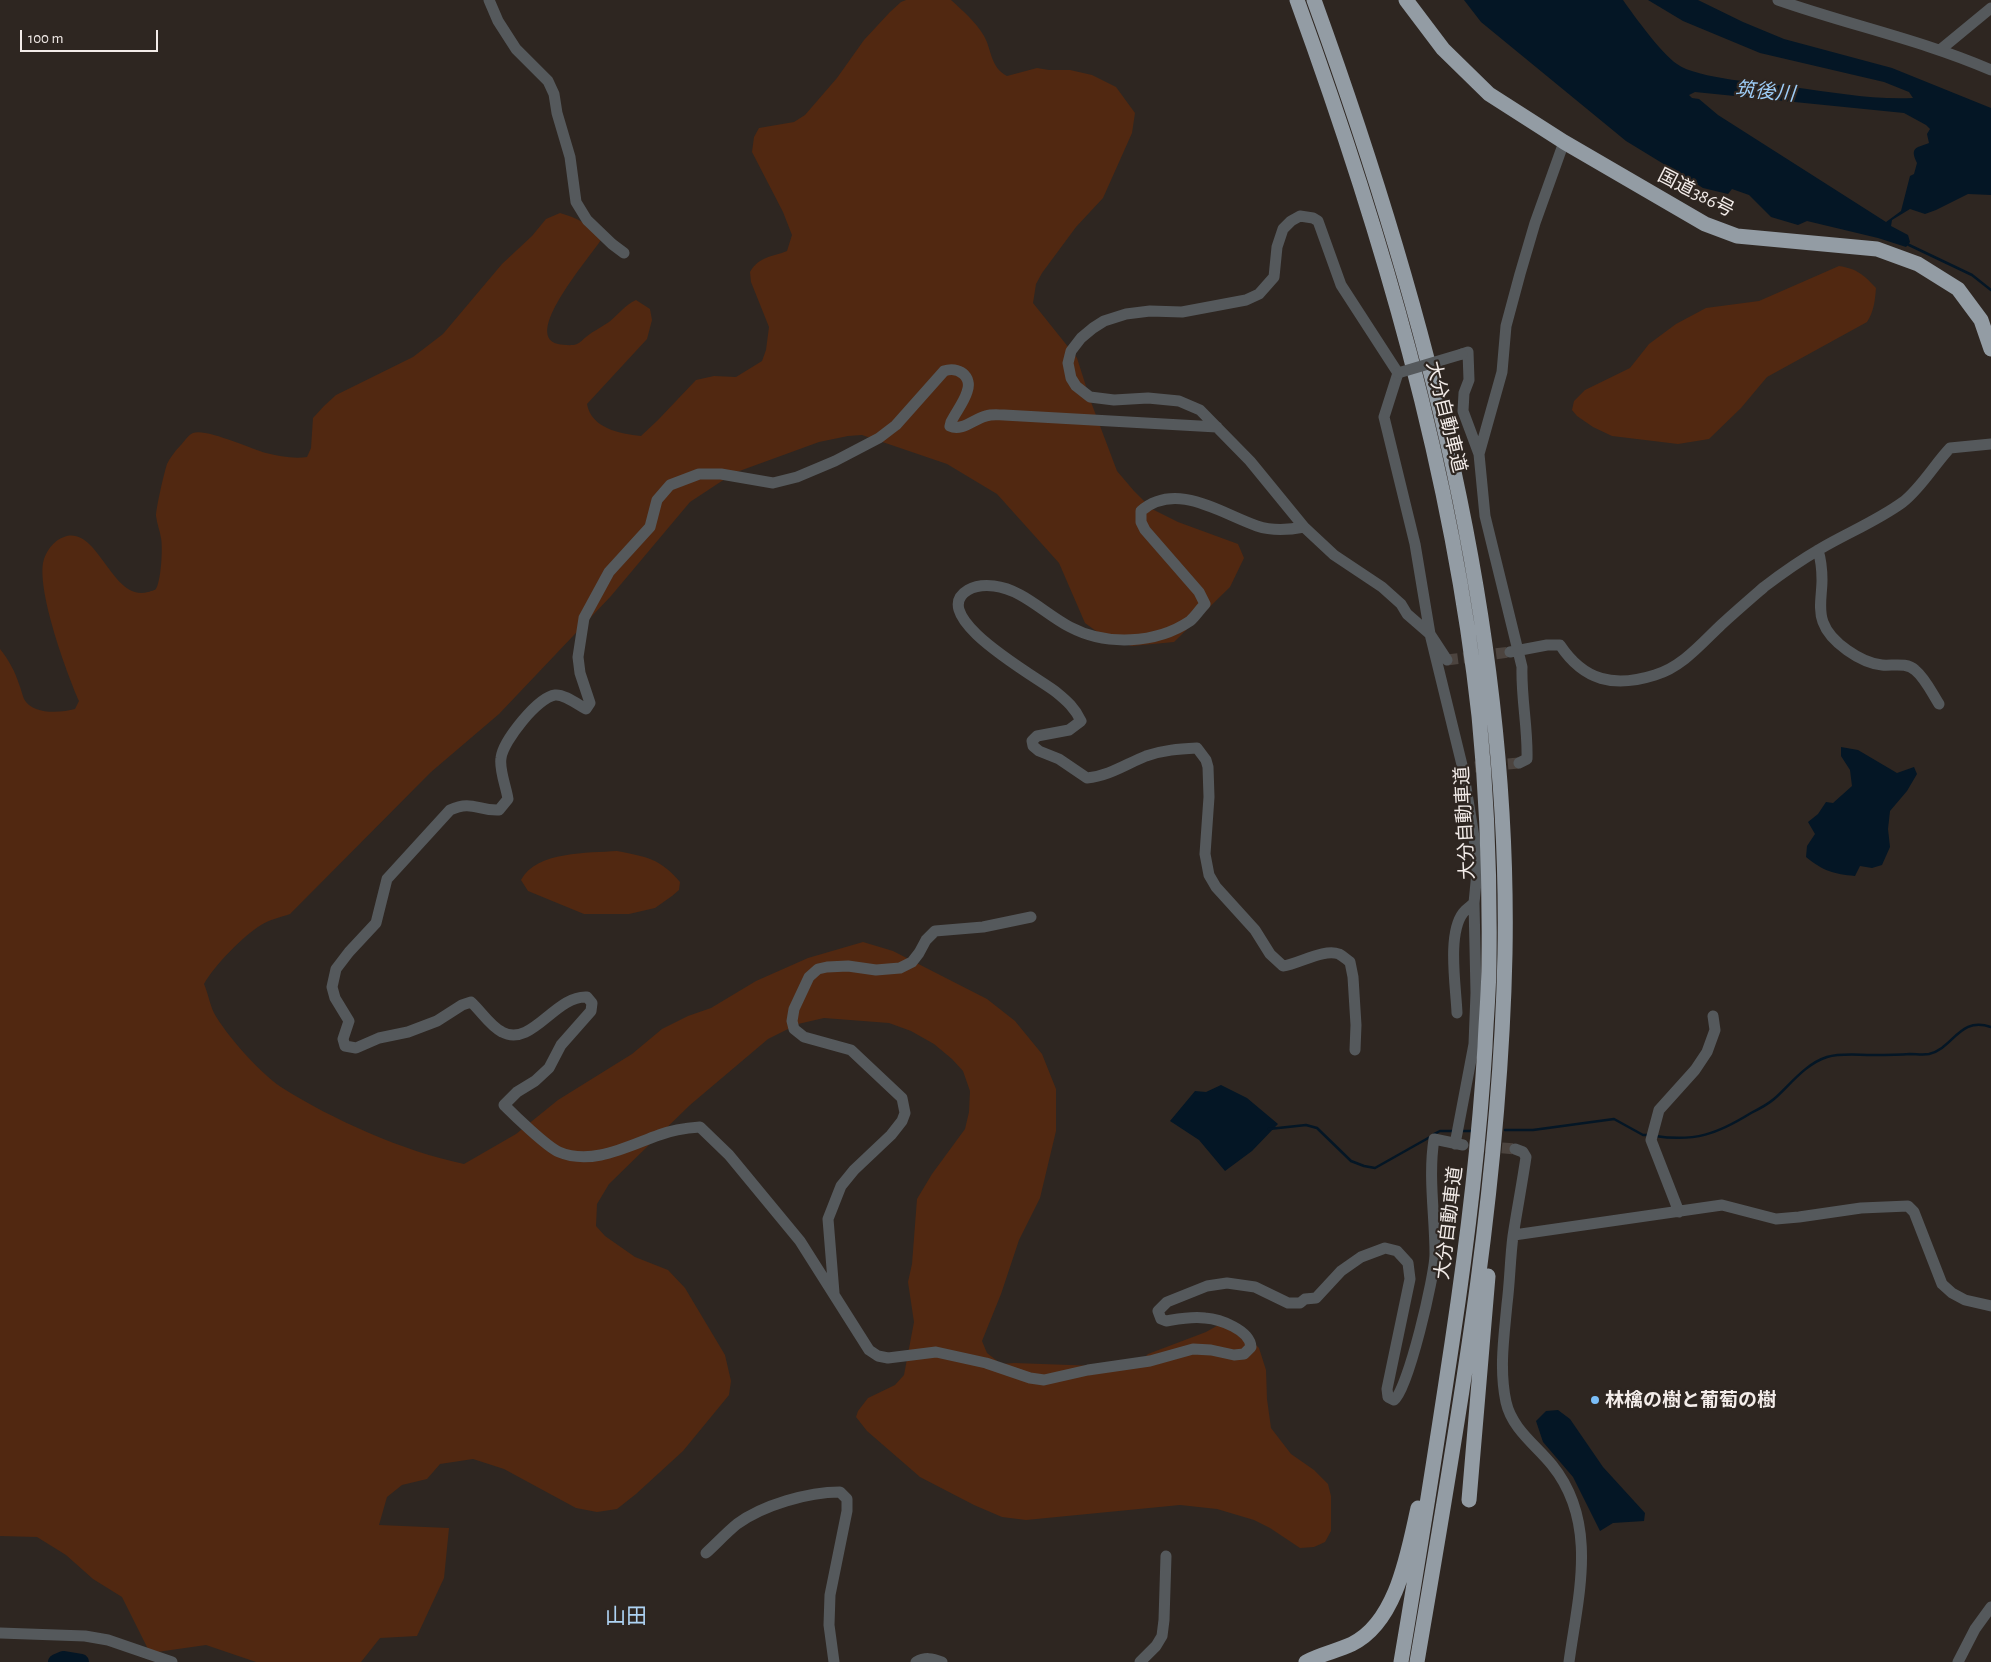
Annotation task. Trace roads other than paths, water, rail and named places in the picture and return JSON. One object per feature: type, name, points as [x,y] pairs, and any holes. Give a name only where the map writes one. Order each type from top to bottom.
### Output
[{"type":"highway","name":"大分自動車道","points":[[1297,0],[1347,143],[1399,311],[1441,480],[1469,637],[1479,718],[1485,804],[1489,966],[1481,1113],[1474,1189],[1430,1494],[1401,1662]]},
{"type":"highway","name":"大分自動車道","points":[[1314,0],[1356,120],[1414,304],[1456,474],[1485,639],[1501,799],[1505,950],[1498,1110],[1479,1279],[1417,1662]]},
{"type":"highway","name":"国道386号","points":[[1406,0],[1443,50],[1489,94],[1564,142],[1705,224],[1736,236],[1877,249],[1918,264],[1958,289],[1986,318],[1991,349]]},
{"type":"highway","points":[[1469,1500],[1489,1261],[1498,1110]]},
{"type":"highway","points":[[1306,1662],[1353,1644],[1378,1623],[1388,1610],[1405,1559],[1425,1475],[1463,1273]]},
{"type":"street","points":[[489,0],[498,21],[516,49],[548,81],[554,94],[557,113],[570,158],[576,202],[587,220],[624,253]]},
{"type":"street","points":[[1778,0],[1940,50],[1991,70]]},
{"type":"street","points":[[1940,50],[1991,8]]},
{"type":"street","points":[[1479,454],[1502,372],[1506,326],[1520,274],[1535,223],[1564,142]]},
{"type":"street","points":[[1398,373],[1341,286],[1318,221],[1313,218],[1300,216],[1283,229],[1277,246],[1274,277],[1259,294],[1246,300],[1182,312],[1150,311],[1126,314],[1104,321],[1081,338],[1071,351],[1068,363],[1071,378],[1076,386],[1090,397],[1114,400],[1148,398],[1179,401],[1200,410],[1250,461],[1304,526],[1334,555],[1382,587],[1401,604],[1407,614],[1430,634],[1447,660]]},
{"type":"street","points":[[1398,373],[1468,352],[1469,380],[1464,392],[1463,412],[1479,454],[1485,516],[1514,651],[1522,667],[1522,688],[1528,738],[1527,759],[1519,763]]},
{"type":"street","points":[[1217,427],[1004,415],[986,416],[954,428],[950,426],[951,422],[968,391],[967,378],[962,371],[952,369],[944,372],[896,425],[879,438],[835,461],[797,477],[773,483],[720,474],[699,474],[670,485],[657,500],[650,527],[609,572],[584,618],[578,657],[580,673],[590,703],[586,709],[562,695],[553,695],[539,704],[511,735],[503,748],[500,760],[508,799],[499,810],[489,811],[469,804],[450,810],[388,878],[376,923],[336,969],[332,987],[335,998],[349,1021],[343,1039],[345,1046],[356,1048],[380,1038],[408,1032],[437,1021],[462,1005],[471,1002],[501,1032],[513,1036],[532,1030],[559,1006],[579,997],[587,997],[592,1003],[591,1011],[561,1045],[549,1068],[535,1081],[517,1092],[504,1105],[557,1152],[573,1157],[602,1155],[661,1134],[685,1128],[700,1127],[729,1155],[800,1241],[869,1350],[878,1356],[888,1358],[936,1352],[986,1363],[1030,1378],[1044,1380],[1088,1370],[1150,1361],[1193,1349],[1211,1350],[1234,1356],[1244,1354],[1251,1347],[1251,1340],[1237,1328],[1206,1318],[1166,1321],[1161,1319],[1158,1311],[1167,1302],[1207,1286],[1227,1283],[1255,1287],[1288,1303],[1300,1303],[1305,1299],[1316,1298],[1341,1271],[1361,1257],[1384,1248],[1397,1251],[1408,1263],[1410,1278],[1387,1389],[1388,1397],[1394,1400],[1402,1390],[1421,1325],[1435,1256],[1432,1194],[1434,1139],[1458,1142],[1458,1125],[1474,1044],[1476,993],[1474,902],[1476,872],[1474,837],[1463,769],[1430,634],[1415,544],[1384,417],[1398,373]]},
{"type":"street","points":[[1514,651],[1547,645],[1560,645],[1569,660],[1581,670],[1594,677],[1608,680],[1626,680],[1656,675],[1673,668],[1689,656],[1744,603],[1765,586],[1818,550],[1876,519],[1904,501],[1950,448],[1991,444]]},
{"type":"street","points":[[1304,526],[1273,529],[1258,526],[1189,499],[1166,498],[1151,502],[1141,511],[1141,522],[1145,530],[1160,550],[1199,592],[1205,604],[1190,620],[1166,632],[1134,640],[1118,641],[1096,637],[1070,627],[1004,587],[989,585],[971,589],[962,596],[959,608],[964,622],[989,646],[1055,691],[1075,709],[1081,721],[1069,730],[1036,736],[1032,741],[1033,746],[1039,751],[1059,759],[1087,778],[1100,777],[1166,750],[1197,748],[1206,760],[1208,767],[1209,797],[1205,854],[1209,875],[1216,887],[1250,924],[1270,954],[1283,966],[1331,953],[1339,954],[1350,962],[1354,996],[1356,1050]]},
{"type":"street","points":[[1818,550],[1822,566],[1820,609],[1823,622],[1831,635],[1852,654],[1869,663],[1908,666],[1915,669],[1939,704]]},
{"type":"street","points":[[1463,769],[1475,767]]},
{"type":"street","points":[[1457,1012],[1455,934],[1463,913],[1474,902]]},
{"type":"street","points":[[834,1294],[828,1227],[831,1211],[841,1186],[854,1170],[891,1135],[902,1121],[905,1113],[902,1098],[851,1050],[804,1037],[794,1029],[792,1021],[794,1009],[809,978],[818,969],[826,967],[848,966],[876,970],[900,968],[912,962],[926,940],[935,931],[982,927],[1031,917]]},
{"type":"street","points":[[1679,1212],[1651,1140],[1659,1110],[1695,1070],[1707,1052],[1715,1030],[1713,1016]]},
{"type":"street","points":[[1515,1150],[1523,1152],[1526,1158],[1523,1188],[1514,1235],[1502,1356],[1503,1385],[1506,1404],[1514,1421],[1562,1479],[1576,1509],[1583,1543],[1582,1570],[1568,1662]]},
{"type":"street","points":[[1514,1235],[1722,1205],[1776,1218],[1799,1217],[1860,1208],[1908,1206],[1914,1212],[1942,1284],[1952,1293],[1965,1300],[1991,1306]]},
{"type":"street","points":[[706,1554],[740,1522],[754,1514],[785,1502],[825,1492],[840,1492],[847,1499],[847,1511],[830,1596],[829,1625],[834,1662]]},
{"type":"street","points":[[1140,1662],[1156,1646],[1162,1636],[1166,1556]]},
{"type":"street","points":[[1958,1662],[1975,1629],[1991,1607]]},
{"type":"street","points":[[0,1632],[76,1636],[108,1640],[172,1662]]},
{"type":"street","points":[[916,1662],[924,1658],[942,1662]]},
{"type":"water","name":"筑後川","points":[[1464,0],[1623,0],[1664,52],[1677,64],[1687,69],[1732,80],[1867,97],[1913,98],[1909,92],[1884,82],[1760,53],[1683,21],[1648,0],[1698,0],[1784,39],[1892,68],[1991,108],[1991,195],[1968,194],[1925,214],[1910,209],[1892,220],[1891,226],[1908,235],[1910,242],[1906,247],[1878,238],[1807,221],[1798,225],[1771,217],[1749,195],[1732,189],[1728,194],[1703,188],[1626,141],[1481,22]],"holes":[[[1695,92],[1904,113],[1930,129],[1927,134],[1929,143],[1915,149],[1914,154],[1917,163],[1914,174],[1910,176],[1901,211],[1886,222],[1718,115],[1699,99],[1692,98],[1689,95]]]},
{"type":"water","points":[[1841,747],[1858,750],[1897,773],[1914,767],[1917,774],[1907,791],[1890,811],[1888,829],[1890,847],[1882,865],[1872,868],[1860,866],[1855,876],[1829,871],[1806,857],[1807,846],[1815,834],[1808,822],[1818,814],[1826,802],[1833,803],[1852,786],[1850,770],[1841,756]]},
{"type":"water","points":[[1221,1085],[1247,1098],[1278,1124],[1252,1151],[1225,1171],[1199,1140],[1170,1121],[1195,1091],[1206,1092]]},
{"type":"water","points":[[1558,1410],[1570,1419],[1603,1467],[1645,1513],[1644,1521],[1613,1523],[1600,1531],[1573,1477],[1543,1442],[1536,1421],[1546,1411]]},
{"type":"waterway","points":[[1907,244],[1972,275],[1991,290]]},
{"type":"waterway","points":[[1655,1136],[1669,1138],[1694,1137],[1705,1135],[1727,1126],[1769,1103],[1798,1075],[1819,1060],[1827,1057],[1843,1055],[1929,1054],[1938,1051],[1964,1029],[1980,1025],[1991,1027]]},
{"type":"waterway","points":[[1505,1130],[1533,1130],[1614,1119],[1643,1135],[1649,1135]]},
{"type":"waterway","points":[[1269,1129],[1306,1125],[1317,1128],[1351,1161],[1375,1168],[1430,1137]]},
{"type":"waterway","points":[[1434,1134],[1440,1131],[1453,1131]]},
{"type":"waterway","points":[[1461,1131],[1473,1131]]},
{"type":"waterway","points":[[56,1662],[63,1659],[81,1662]]},
{"type":"tunnel","points":[[1447,660],[1510,652]]},
{"type":"tunnel","points":[[1475,767],[1519,763]]},
{"type":"tunnel","points":[[1469,1145],[1515,1149]]},
{"type":"place","name":"林檎の樹と葡萄の樹","points":[[1595,1400]]},
{"type":"district","name":"山田","points":[[626,1617]]}]
